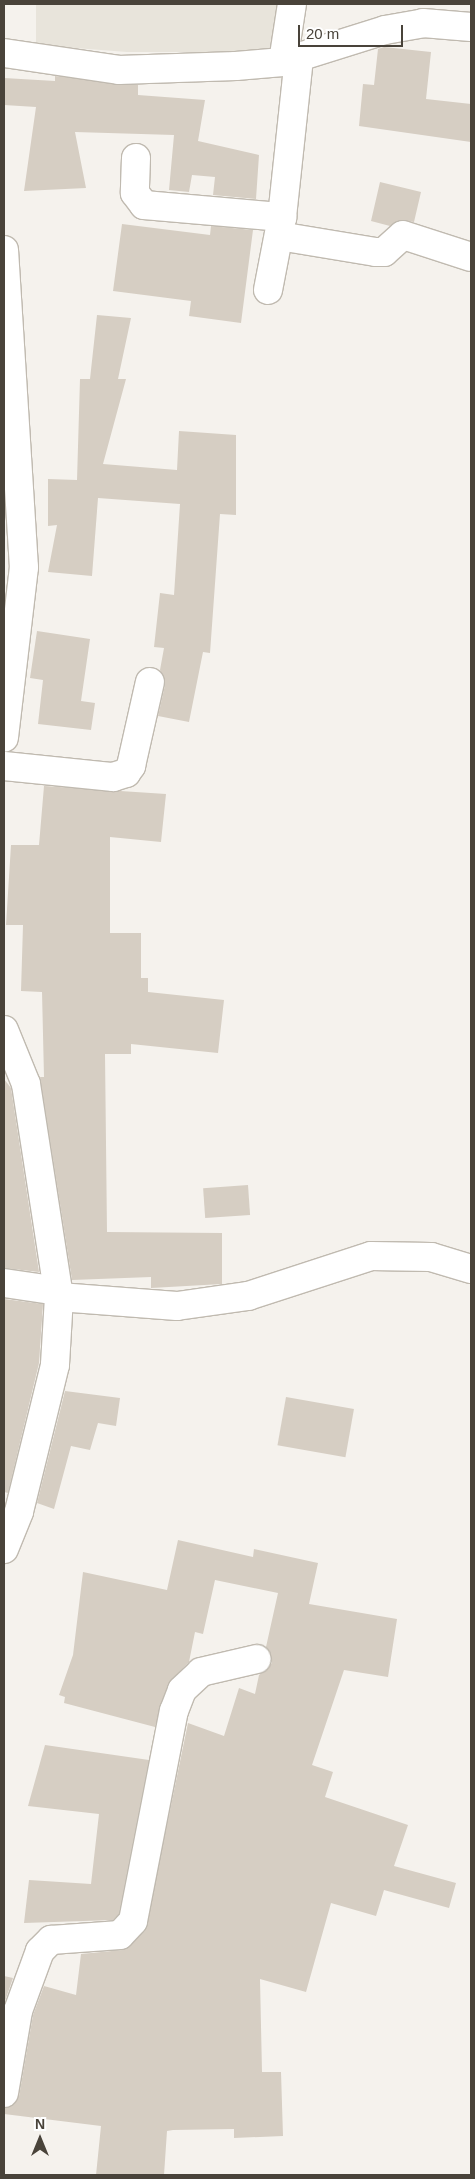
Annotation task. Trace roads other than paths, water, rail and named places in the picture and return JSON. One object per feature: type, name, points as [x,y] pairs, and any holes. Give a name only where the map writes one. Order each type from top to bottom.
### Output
[{"type":"street","points":[[268,290],[280,226],[291,59],[292,4]]},
{"type":"street","points":[[4,53],[119,70],[291,59],[423,23],[471,27]]},
{"type":"street","points":[[136,158],[135,193],[144,205],[280,226],[376,252],[384,252],[403,235],[471,258]]},
{"type":"street","points":[[4,251],[10,456],[24,567],[4,738]]},
{"type":"street","points":[[4,766],[113,777],[126,773],[132,766],[150,682]]},
{"type":"street","points":[[4,1030],[26,1084],[59,1294],[55,1364],[18,1512],[4,1548]]},
{"type":"street","points":[[4,1284],[59,1294],[177,1306],[248,1296],[371,1256],[431,1257],[471,1269]]},
{"type":"street","points":[[4,2093],[18,2011],[40,1951],[51,1940],[120,1935],[133,1921],[174,1711],[182,1690],[201,1672],[257,1659]]}]
